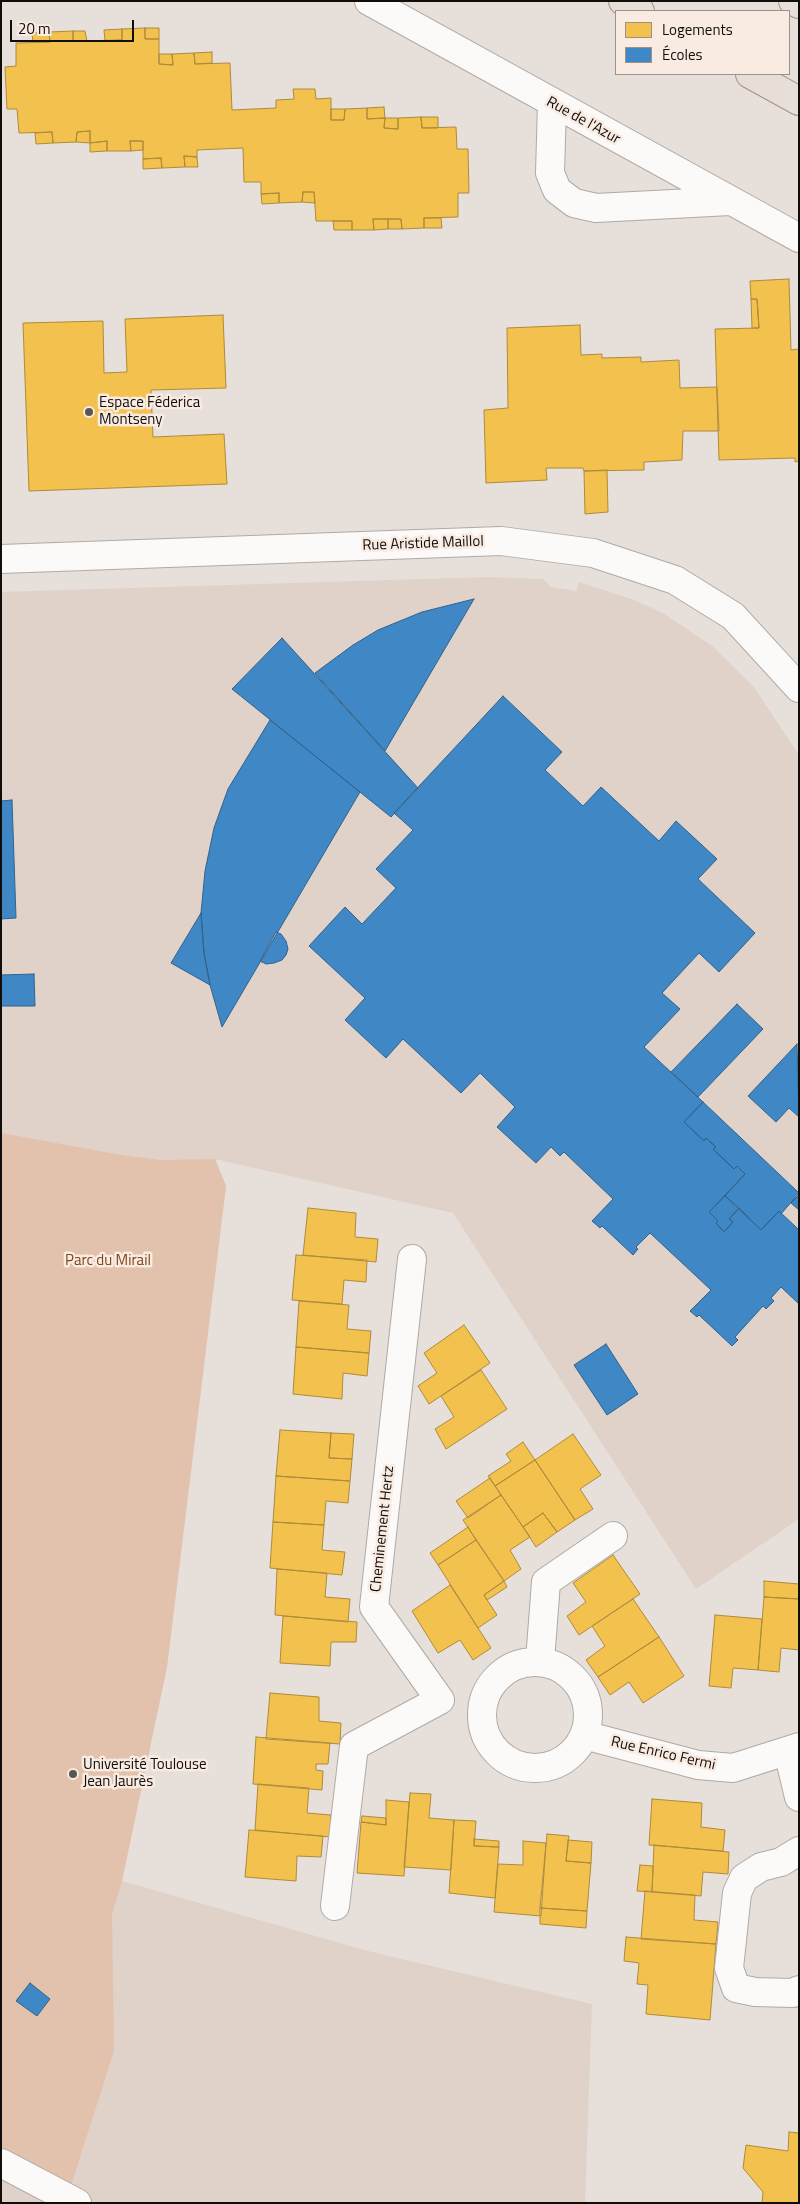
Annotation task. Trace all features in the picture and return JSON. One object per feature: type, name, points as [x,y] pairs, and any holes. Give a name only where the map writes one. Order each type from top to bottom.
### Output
[{"type":"main road","points":[[623,1],[638,10]]},
{"type":"main road","points":[[794,1],[799,4]]},
{"type":"main road","points":[[752,75],[799,101]]},
{"type":"street","name":"Rue de l'Azur","points":[[369,1],[552,104],[799,238]]},
{"type":"street","points":[[552,104],[550,173],[557,190],[574,203],[596,208],[730,201]]},
{"type":"street","name":"Rue Aristide Maillol","points":[[1,559],[502,541],[592,553],[675,580],[733,616],[799,688]]},
{"type":"street","name":"Cheminement Hertz","points":[[412,1259],[374,1607],[440,1700]]},
{"type":"street","points":[[540,1661],[546,1582],[613,1536]]},
{"type":"street","points":[[540,1661],[557,1665],[572,1676],[581,1688],[588,1705],[589,1717],[584,1736],[578,1747],[564,1760],[548,1767],[529,1768],[519,1766],[503,1758],[494,1750],[484,1734],[482,1703],[492,1682],[513,1665],[540,1661]]},
{"type":"street","points":[[335,1906],[354,1746],[440,1700],[482,1703]]},
{"type":"street","name":"Rue Enrico Fermi","points":[[584,1736],[698,1764],[734,1768],[794,1749]]},
{"type":"street","points":[[794,1749],[799,1797]]},
{"type":"street","points":[[799,1851],[781,1862],[761,1866],[744,1878],[737,1893],[729,1968],[736,1988],[755,1992],[793,1992],[799,1990]]},
{"type":"street","points":[[1,2163],[77,2203]]},
{"type":"shaded area","points":[[488,577],[543,579],[551,587],[577,591],[579,582],[634,600],[663,613],[712,646],[754,687],[799,755],[799,1519],[696,1589],[453,1213],[215,1159],[226,1186],[167,1667],[122,1881],[368,1951],[592,2004],[585,2203],[1,2203],[1,592]]},
{"type":"green space","name":"Parc du Mirail","points":[[1,1133],[121,1155],[161,1160],[215,1159],[226,1186],[167,1667],[122,1881],[112,1914],[114,2051],[67,2198],[1,2163]]},
{"type":"building: Logements","points":[[145,28],[159,28],[159,39],[145,39]]},
{"type":"building: Logements","points":[[145,28],[145,39],[159,39],[159,64],[173,65],[172,54],[194,53],[195,64],[230,63],[232,110],[276,108],[276,100],[294,99],[293,89],[315,89],[316,99],[331,98],[331,120],[344,120],[345,109],[367,108],[367,119],[385,118],[384,128],[398,129],[398,118],[421,117],[422,128],[456,127],[457,149],[468,149],[469,193],[458,193],[458,217],[424,218],[424,228],[402,229],[401,219],[373,219],[374,230],[352,230],[352,221],[316,221],[314,192],[303,192],[302,202],[279,203],[279,193],[261,194],[261,182],[244,182],[243,148],[197,150],[197,157],[184,156],[185,167],[162,168],[161,158],[143,159],[143,141],[130,141],[131,151],[107,151],[107,141],[90,143],[90,131],[77,132],[76,142],[53,143],[52,132],[19,133],[17,109],[7,109],[5,67],[16,66],[16,43],[50,42],[49,32],[73,31],[73,41],[122,40],[122,29]]},
{"type":"building: Logements","points":[[122,29],[122,40],[105,41],[104,30]]},
{"type":"building: Logements","points":[[73,31],[85,31],[87,41],[73,41]]},
{"type":"building: Logements","points":[[49,32],[50,42],[33,42],[32,33]]},
{"type":"building: Logements","points":[[212,52],[212,63],[195,64],[194,53]]},
{"type":"building: Logements","points":[[159,54],[172,54],[173,65],[159,64]]},
{"type":"building: Logements","points":[[384,107],[385,118],[367,119],[367,108]]},
{"type":"building: Logements","points":[[331,109],[345,109],[344,120],[331,120]]},
{"type":"building: Logements","points":[[421,117],[438,117],[438,128],[422,128]]},
{"type":"building: Logements","points":[[385,118],[398,118],[398,129],[384,128]]},
{"type":"building: Logements","points":[[90,131],[90,143],[76,142],[77,132]]},
{"type":"building: Logements","points":[[52,132],[53,143],[36,144],[35,133]]},
{"type":"building: Logements","points":[[107,141],[107,151],[90,152],[90,143]]},
{"type":"building: Logements","points":[[130,141],[143,141],[143,150],[131,151]]},
{"type":"building: Logements","points":[[184,156],[197,157],[198,167],[185,167]]},
{"type":"building: Logements","points":[[161,158],[162,168],[143,169],[143,159]]},
{"type":"building: Logements","points":[[303,192],[314,192],[315,203],[302,202]]},
{"type":"building: Logements","points":[[279,193],[279,203],[262,204],[261,194]]},
{"type":"building: Logements","points":[[424,218],[441,218],[442,228],[424,228]]},
{"type":"building: Logements","points":[[373,219],[388,219],[388,229],[374,230]]},
{"type":"building: Logements","points":[[388,219],[401,219],[402,229],[388,229]]},
{"type":"building: Logements","points":[[333,221],[352,221],[352,230],[334,230]]},
{"type":"building: Logements","points":[[789,279],[791,350],[799,349],[799,461],[795,462],[795,458],[719,460],[715,329],[759,328],[757,299],[751,299],[750,281]]},
{"type":"building: Logements","points":[[751,299],[757,299],[759,328],[752,328]]},
{"type":"building: Logements","name":"Espace Féderica Montseny","points":[[223,315],[226,388],[151,390],[153,437],[224,434],[227,484],[29,491],[23,323],[103,321],[104,373],[127,372],[125,319]]},
{"type":"building: Logements","points":[[580,325],[581,355],[602,354],[602,358],[641,357],[641,362],[679,360],[680,388],[717,387],[719,431],[683,431],[682,460],[644,462],[644,470],[584,471],[583,468],[546,468],[547,480],[486,483],[484,410],[508,408],[507,328]]},
{"type":"building: Logements","points":[[607,470],[608,512],[585,514],[584,471]]},
{"type":"building: Logements","points":[[308,1208],[356,1213],[355,1237],[378,1239],[376,1262],[303,1255]]},
{"type":"building: Logements","points":[[296,1255],[367,1260],[366,1282],[344,1280],[342,1304],[292,1300]]},
{"type":"building: Logements","points":[[299,1301],[349,1305],[347,1329],[371,1331],[369,1353],[296,1347]]},
{"type":"building: Logements","points":[[464,1325],[490,1363],[429,1404],[418,1386],[437,1373],[424,1353]]},
{"type":"building: Logements","points":[[296,1347],[369,1353],[367,1376],[343,1373],[342,1399],[293,1394]]},
{"type":"building: Logements","points":[[481,1370],[507,1409],[446,1449],[435,1429],[454,1417],[441,1396]]},
{"type":"building: Logements","points":[[280,1430],[331,1433],[329,1458],[352,1459],[350,1481],[276,1476]]},
{"type":"building: Logements","points":[[331,1433],[354,1434],[352,1459],[329,1458]]},
{"type":"building: Logements","points":[[573,1434],[601,1475],[580,1489],[593,1509],[575,1520],[535,1460]]},
{"type":"building: Logements","points":[[523,1442],[535,1460],[495,1486],[488,1476],[511,1461],[506,1454]]},
{"type":"building: Logements","points":[[535,1460],[575,1520],[557,1532],[543,1513],[523,1527],[495,1486]]},
{"type":"building: Logements","points":[[276,1476],[350,1481],[348,1503],[326,1501],[324,1525],[273,1522]]},
{"type":"building: Logements","points":[[490,1478],[501,1495],[468,1518],[456,1501]]},
{"type":"building: Logements","points":[[501,1495],[530,1537],[510,1550],[521,1569],[504,1581],[463,1520]]},
{"type":"building: Logements","points":[[543,1513],[557,1532],[536,1547],[523,1527]]},
{"type":"building: Logements","points":[[273,1522],[324,1525],[322,1550],[345,1552],[342,1575],[270,1568]]},
{"type":"building: Logements","points":[[468,1527],[476,1540],[438,1565],[430,1553]]},
{"type":"building: Logements","points":[[476,1540],[504,1581],[484,1595],[497,1615],[478,1628],[438,1565]]},
{"type":"building: Logements","points":[[613,1555],[640,1594],[579,1635],[567,1616],[586,1602],[573,1583]]},
{"type":"building: Logements","points":[[277,1569],[327,1573],[325,1597],[350,1599],[348,1622],[275,1615]]},
{"type":"building: Logements","points":[[504,1581],[507,1587],[487,1600],[484,1595]]},
{"type":"building: Logements","points":[[764,1581],[799,1584],[799,1599],[764,1597]]},
{"type":"building: Logements","points":[[450,1585],[491,1648],[473,1660],[460,1640],[438,1653],[412,1611]]},
{"type":"building: Logements","points":[[764,1597],[799,1599],[799,1650],[781,1648],[779,1672],[758,1670]]},
{"type":"building: Logements","points":[[633,1599],[659,1637],[598,1677],[586,1660],[605,1646],[592,1626]]},
{"type":"building: Logements","points":[[715,1615],[762,1619],[758,1670],[733,1668],[731,1688],[709,1686]]},
{"type":"building: Logements","points":[[283,1616],[357,1622],[356,1642],[331,1642],[330,1666],[280,1663]]},
{"type":"building: Logements","points":[[659,1637],[684,1676],[643,1703],[629,1682],[610,1695],[598,1677]]},
{"type":"building: Logements","points":[[270,1693],[319,1697],[319,1721],[341,1723],[340,1744],[266,1739]]},
{"type":"building: Logements","points":[[256,1737],[330,1743],[328,1764],[316,1764],[316,1770],[323,1771],[322,1790],[253,1784]]},
{"type":"building: Logements","points":[[258,1784],[309,1788],[307,1813],[331,1815],[330,1837],[255,1830]]},
{"type":"building: Logements","points":[[410,1793],[431,1794],[429,1818],[454,1820],[451,1870],[404,1867]]},
{"type":"building: Logements","points":[[652,1799],[702,1803],[701,1827],[725,1830],[723,1851],[649,1845]]},
{"type":"building: Logements","points":[[386,1800],[409,1802],[404,1876],[357,1873],[361,1822],[386,1825]]},
{"type":"building: Logements","points":[[362,1816],[386,1818],[386,1825],[361,1822]]},
{"type":"building: Logements","points":[[454,1820],[476,1821],[474,1846],[499,1847],[495,1898],[449,1893]]},
{"type":"building: Logements","points":[[249,1830],[323,1836],[321,1857],[297,1856],[296,1881],[245,1877]]},
{"type":"building: Logements","points":[[547,1834],[569,1836],[566,1861],[591,1863],[587,1911],[540,1908]]},
{"type":"building: Logements","points":[[474,1839],[499,1841],[499,1847],[474,1846]]},
{"type":"building: Logements","points":[[568,1840],[592,1842],[591,1863],[566,1861]]},
{"type":"building: Logements","points":[[523,1841],[546,1843],[541,1916],[494,1912],[498,1864],[523,1865]]},
{"type":"building: Logements","points":[[654,1845],[729,1852],[728,1874],[703,1872],[701,1896],[652,1892]]},
{"type":"building: Logements","points":[[640,1865],[653,1866],[652,1892],[637,1891]]},
{"type":"building: Logements","points":[[645,1891],[695,1895],[694,1920],[718,1922],[716,1944],[641,1939]]},
{"type":"building: Logements","points":[[540,1908],[587,1911],[586,1928],[540,1924]]},
{"type":"building: Logements","points":[[626,1937],[716,1944],[710,2020],[646,2014],[648,1985],[637,1984],[639,1963],[624,1961]]},
{"type":"building: Logements","points":[[789,2132],[799,2133],[799,2203],[762,2203],[763,2192],[743,2168],[746,2145],[788,2151]]},
{"type":"building: Écoles","points":[[474,599],[385,751],[315,673],[353,645],[378,630],[422,612]]},
{"type":"building: Écoles","points":[[282,638],[418,788],[391,817],[232,689]]},
{"type":"building: Écoles","points":[[503,696],[562,752],[545,770],[583,806],[601,787],[659,841],[676,821],[717,859],[698,879],[755,933],[719,972],[699,953],[662,993],[680,1009],[644,1047],[703,1102],[684,1122],[704,1141],[706,1138],[716,1147],[713,1149],[734,1169],[737,1166],[745,1174],[709,1212],[718,1221],[716,1223],[724,1232],[733,1222],[729,1219],[739,1208],[761,1230],[779,1211],[799,1228],[799,1304],[781,1287],[771,1298],[774,1301],[766,1309],[763,1306],[735,1337],[738,1340],[732,1346],[699,1315],[697,1317],[690,1311],[711,1290],[650,1233],[636,1247],[638,1249],[633,1255],[602,1226],[600,1228],[592,1221],[613,1199],[564,1152],[560,1156],[551,1147],[536,1163],[497,1127],[515,1107],[480,1073],[461,1093],[403,1039],[386,1058],[345,1020],[365,998],[309,946],[345,907],[362,924],[396,888],[376,869],[413,830],[394,813]]},
{"type":"building: Écoles","points":[[270,720],[360,792],[222,1027],[210,985],[204,953],[201,913],[205,871],[214,828],[228,789]]},
{"type":"building: Écoles","points":[[12,800],[16,918],[1,919],[1,801]]},
{"type":"building: Écoles","points":[[201,913],[204,953],[210,985],[171,963]]},
{"type":"building: Écoles","points":[[276,932],[281,934],[286,941],[288,949],[282,960],[266,964],[260,961]]},
{"type":"building: Écoles","points":[[34,974],[35,1006],[1,1006],[1,975]]},
{"type":"building: Écoles","points":[[737,1004],[763,1029],[698,1097],[671,1072]]},
{"type":"building: Écoles","points":[[797,1044],[799,1117],[789,1108],[776,1122],[748,1096]]},
{"type":"building: Écoles","points":[[703,1102],[799,1193],[781,1214],[779,1211],[761,1230],[725,1196],[745,1174],[737,1166],[734,1169],[713,1149],[716,1147],[706,1138],[704,1141],[684,1122]]},
{"type":"building: Écoles","points":[[799,1195],[799,1210],[791,1203]]},
{"type":"building: Écoles","points":[[725,1196],[739,1208],[729,1219],[733,1222],[724,1232],[716,1223],[718,1221],[709,1212]]},
{"type":"building: Écoles","points":[[606,1344],[638,1394],[607,1415],[574,1365]]},
{"type":"building: Écoles","points":[[30,1983],[50,1999],[37,2016],[16,2001]]},
{"type":"place","name":"Espace Féderica Montseny","points":[[89,412]]},
{"type":"place","name":"Université Toulouse Jean Jaurès","points":[[73,1774]]}]
